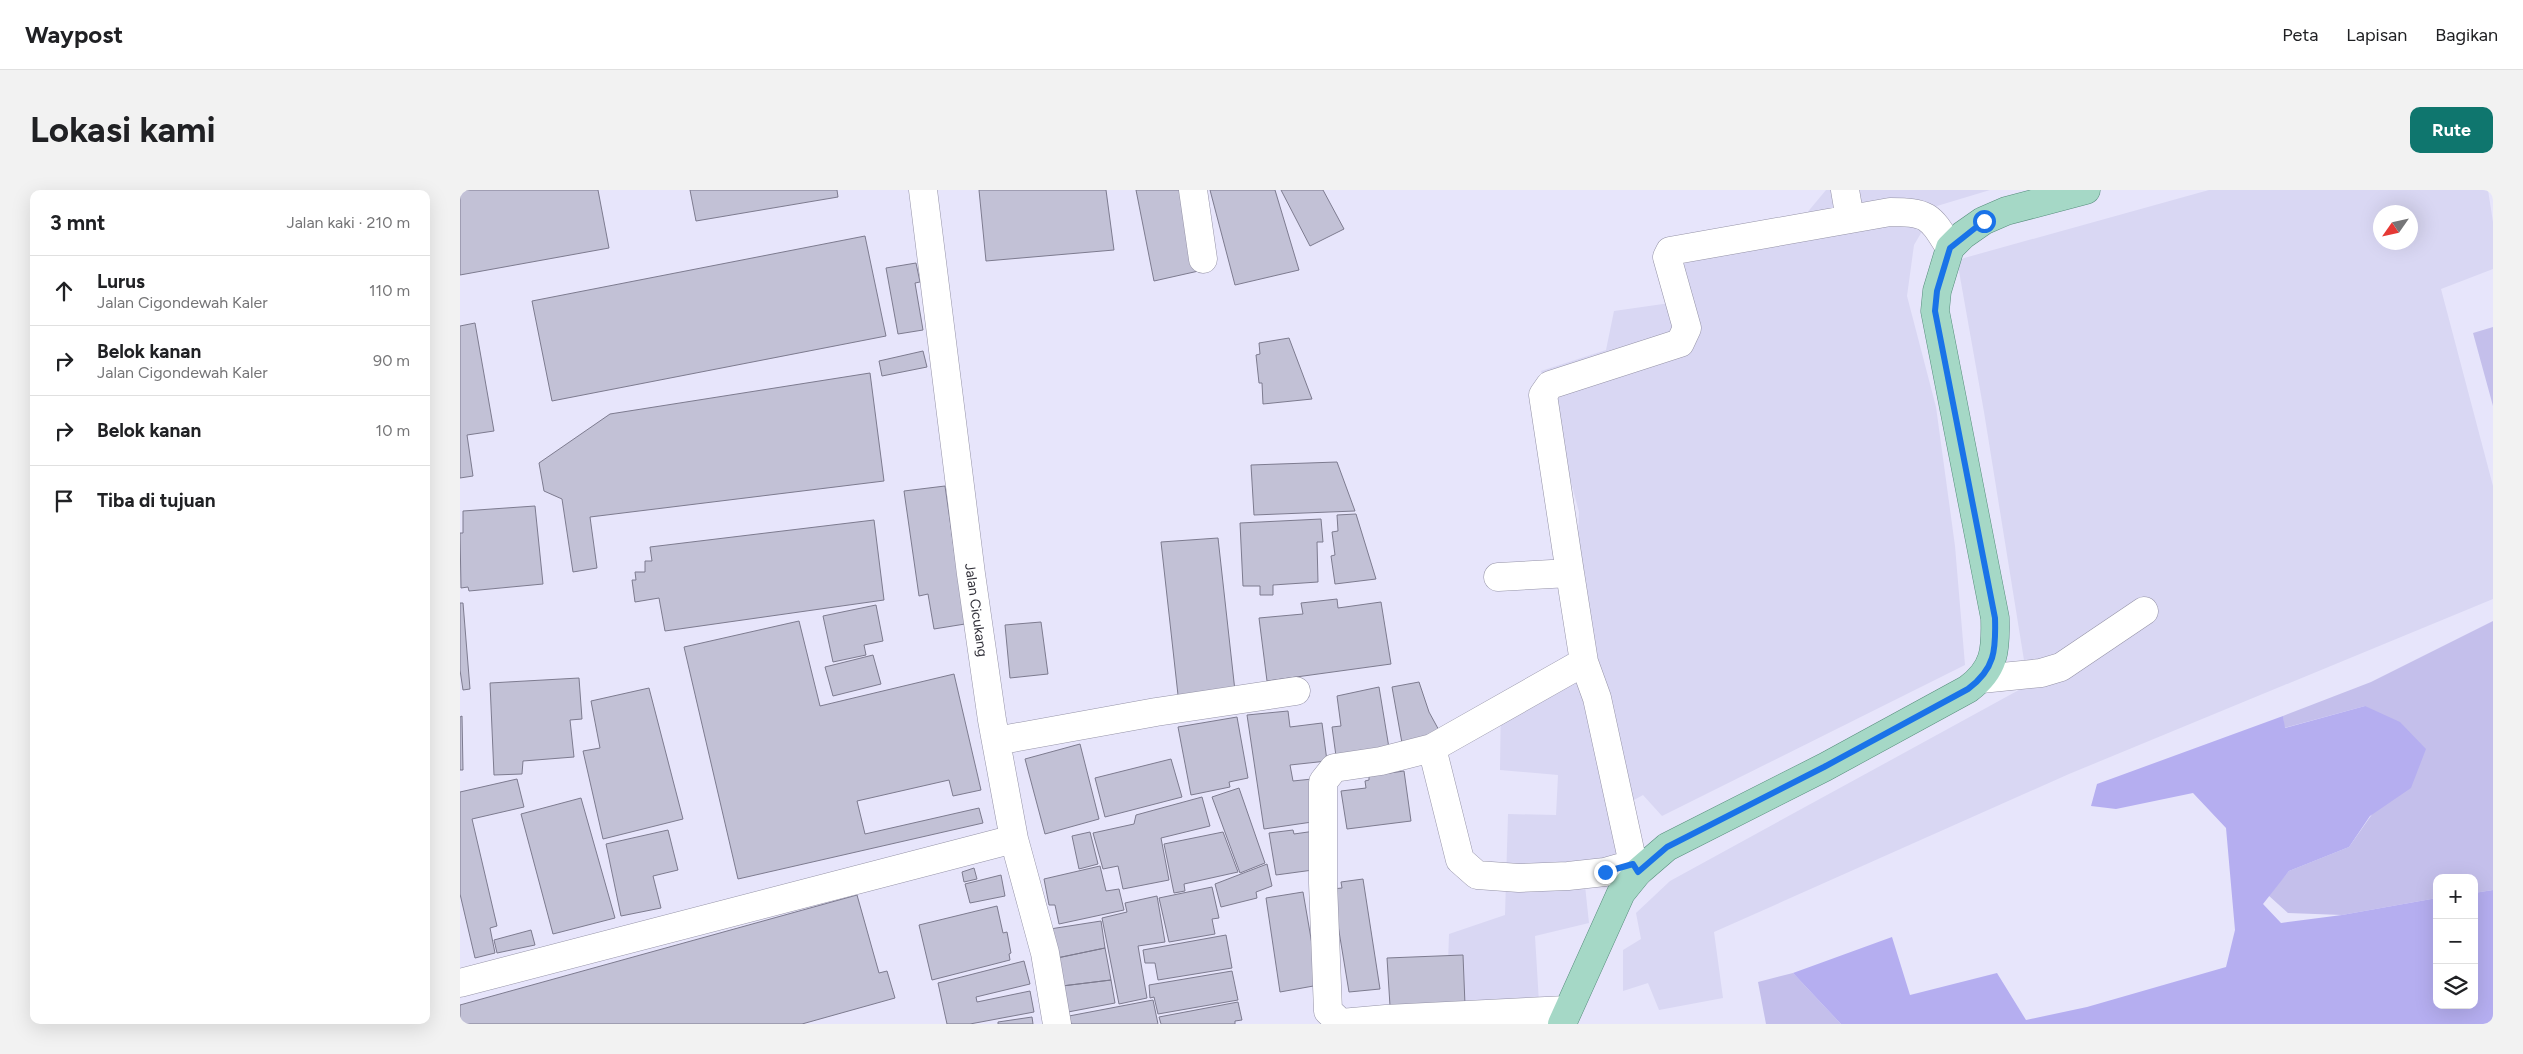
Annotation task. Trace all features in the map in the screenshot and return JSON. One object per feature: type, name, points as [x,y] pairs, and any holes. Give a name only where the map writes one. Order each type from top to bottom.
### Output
[{"type":"main road","points":[[1564,1017],[1621,893],[1635,868],[1667,847],[1824,767],[1968,689],[1981,679],[1994,652],[1995,618],[1935,311],[1937,291],[1950,248],[1984,221],[2006,211],[2086,190]]},
{"type":"street","name":"Jalan Cicukang","points":[[924,190],[971,574],[996,741],[1014,839],[1045,953],[1057,1024]]},
{"type":"street","points":[[1193,190],[1203,259]]},
{"type":"street","points":[[1845,190],[1850,219]]},
{"type":"street","points":[[1432,748],[1460,860],[1477,875],[1519,878],[1568,876],[1635,868],[1596,698],[1584,662],[1543,395],[1550,385],[1680,343],[1686,328],[1668,257],[1670,251],[1890,212],[1916,212],[1926,216],[1935,224],[1950,248]]},
{"type":"street","points":[[1498,577],[1570,573]]},
{"type":"street","points":[[1981,679],[2041,673],[2061,667],[2144,611]]},
{"type":"street","points":[[1564,1017],[1386,1019],[1342,1023],[1328,1011],[1323,882],[1323,782],[1334,768],[1381,761],[1432,748],[1584,662]]},
{"type":"street","points":[[996,741],[1156,712],[1296,691]]},
{"type":"street","points":[[460,983],[1014,839]]},
{"type":"shaded area","points":[[1826,190],[1990,190],[1937,206],[1914,245],[1907,296],[1936,407],[1955,546],[1965,665],[1662,816],[1643,795],[1625,805],[1620,854],[1583,867],[1589,923],[1535,936],[1539,1003],[1446,1024],[1449,934],[1505,915],[1508,814],[1556,815],[1558,775],[1500,770],[1501,696],[1574,650],[1579,512],[1541,371],[1606,350],[1614,311],[1677,302],[1669,260],[1796,226]]},
{"type":"shaded area","points":[[2209,190],[2488,190],[2493,222],[2493,269],[2441,289],[2493,486],[2493,599],[2069,774],[1714,932],[1723,998],[1659,1010],[1648,983],[1623,991],[1623,950],[1641,939],[1636,913],[1670,881],[2028,685],[1984,412],[1957,260]]},
{"type":"shaded area","points":[[2493,327],[2493,406],[2473,333]]},
{"type":"shaded area","points":[[2493,621],[2493,890],[2478,892],[2478,874],[2433,874],[2433,899],[2342,915],[2288,913],[2268,895],[2289,871],[2349,847],[2375,810],[2365,706],[2284,728],[2283,716],[2371,682]]},
{"type":"shaded area","points":[[2365,706],[2400,722],[2426,749],[2411,788],[2370,816],[2349,847],[2289,871],[2263,904],[2281,923],[2342,915],[2433,899],[2433,1009],[2478,1009],[2478,892],[2493,890],[2493,1024],[1841,1024],[1793,973],[1892,937],[1910,995],[1997,973],[2026,1020],[2087,1007],[2226,967],[2235,930],[2226,828],[2193,793],[2116,809],[2091,806],[2097,784],[2283,716],[2285,728]]},
{"type":"shaded area","points":[[1793,973],[1841,1024],[1766,1024],[1758,982]]},
{"type":"building","points":[[460,190],[598,190],[609,248],[460,275]]},
{"type":"building","points":[[690,190],[837,190],[838,197],[696,221]]},
{"type":"building","points":[[979,190],[1106,190],[1114,250],[986,261]]},
{"type":"building","points":[[1136,190],[1185,190],[1203,270],[1154,281]]},
{"type":"building","points":[[1210,190],[1275,190],[1299,270],[1235,285]]},
{"type":"building","points":[[1281,190],[1323,190],[1344,229],[1310,246]]},
{"type":"building","points":[[865,236],[886,336],[552,401],[532,301]]},
{"type":"building","points":[[916,263],[920,282],[915,283],[923,330],[898,334],[886,268]]},
{"type":"building","points":[[475,323],[494,431],[467,435],[473,476],[460,478],[460,326]]},
{"type":"building","points":[[1289,338],[1312,399],[1263,404],[1262,383],[1259,383],[1256,355],[1260,354],[1259,343]]},
{"type":"building","points":[[923,351],[927,367],[882,376],[879,361]]},
{"type":"building","points":[[870,373],[884,481],[590,517],[597,568],[573,572],[562,499],[544,491],[539,463],[610,414]]},
{"type":"building","points":[[1337,462],[1355,511],[1254,515],[1251,465]]},
{"type":"building","points":[[945,486],[965,624],[934,629],[928,594],[919,596],[904,491]]},
{"type":"building","points":[[535,506],[543,584],[469,591],[468,587],[461,588],[460,533],[463,533],[463,511]]},
{"type":"building","points":[[1356,514],[1376,579],[1335,584],[1331,556],[1335,555],[1332,532],[1338,531],[1337,515]]},
{"type":"building","points":[[1321,519],[1323,542],[1317,542],[1318,582],[1273,585],[1273,595],[1260,595],[1260,586],[1243,586],[1240,523]]},
{"type":"building","points":[[874,520],[884,600],[665,631],[659,598],[635,602],[632,580],[636,580],[635,572],[645,572],[645,561],[652,561],[650,547]]},
{"type":"building","points":[[1218,538],[1235,691],[1178,695],[1161,542]]},
{"type":"building","points":[[1337,599],[1338,608],[1381,602],[1391,664],[1267,681],[1259,618],[1303,614],[1301,603]]},
{"type":"building","points":[[460,603],[463,603],[470,689],[463,690],[460,670]]},
{"type":"building","points":[[876,605],[883,641],[864,645],[866,655],[833,662],[823,616]]},
{"type":"building","points":[[799,621],[820,706],[954,674],[981,790],[953,796],[949,780],[857,801],[865,834],[979,808],[983,823],[738,879],[684,647]]},
{"type":"building","points":[[1041,622],[1048,674],[1010,678],[1005,625]]},
{"type":"building","points":[[873,655],[881,684],[833,696],[825,667]]},
{"type":"building","points":[[579,678],[582,719],[570,720],[574,757],[523,761],[522,774],[494,775],[490,683]]},
{"type":"building","points":[[1419,682],[1429,712],[1441,734],[1402,743],[1392,687]]},
{"type":"building","points":[[1379,687],[1389,748],[1336,756],[1332,727],[1341,726],[1337,696]]},
{"type":"building","points":[[649,688],[683,819],[603,839],[583,751],[600,748],[591,701]]},
{"type":"building","points":[[1288,711],[1290,727],[1322,723],[1327,761],[1290,765],[1293,781],[1312,779],[1319,821],[1264,829],[1247,715]]},
{"type":"building","points":[[462,716],[463,770],[460,770],[460,717]]},
{"type":"building","points":[[1237,717],[1248,778],[1229,782],[1230,787],[1191,795],[1178,727]]},
{"type":"building","points":[[1080,744],[1099,819],[1045,834],[1025,759]]},
{"type":"building","points":[[1171,759],[1182,797],[1105,817],[1095,778]]},
{"type":"building","points":[[1404,771],[1411,821],[1347,829],[1341,791],[1366,788],[1365,781],[1369,780],[1369,776]]},
{"type":"building","points":[[517,779],[524,807],[472,819],[497,926],[490,928],[495,953],[475,958],[460,894],[460,792]]},
{"type":"building","points":[[1239,788],[1265,863],[1240,873],[1212,797]]},
{"type":"building","points":[[1202,797],[1210,826],[1161,838],[1169,880],[1123,889],[1118,866],[1103,869],[1093,833],[1134,824],[1136,815]]},
{"type":"building","points":[[581,798],[615,918],[553,934],[521,814]]},
{"type":"building","points":[[668,830],[678,870],[653,876],[661,908],[621,916],[606,844]]},
{"type":"building","points":[[1293,830],[1294,834],[1315,831],[1313,870],[1276,875],[1269,833]]},
{"type":"building","points":[[1090,832],[1098,864],[1079,869],[1072,836]]},
{"type":"building","points":[[1223,832],[1238,872],[1184,884],[1185,891],[1174,893],[1164,844]]},
{"type":"building","points":[[1267,864],[1272,886],[1256,892],[1257,898],[1221,907],[1215,884]]},
{"type":"building","points":[[1100,866],[1106,891],[1119,889],[1124,910],[1059,924],[1055,905],[1049,905],[1044,879]]},
{"type":"building","points":[[974,868],[977,879],[964,882],[962,872]]},
{"type":"building","points":[[1001,875],[1005,896],[970,903],[965,884]]},
{"type":"building","points":[[1363,879],[1380,989],[1349,992],[1332,889],[1342,888],[1341,882]]},
{"type":"building","points":[[1212,887],[1219,918],[1212,919],[1215,934],[1169,942],[1159,898]]},
{"type":"building","points":[[1303,892],[1319,985],[1280,992],[1266,898]]},
{"type":"building","points":[[857,895],[879,973],[887,971],[895,998],[802,1024],[460,1024],[460,1005]]},
{"type":"building","points":[[1157,896],[1165,942],[1138,946],[1147,998],[1119,1004],[1102,918],[1127,912],[1125,903]]},
{"type":"building","points":[[997,906],[1003,933],[1007,932],[1011,953],[1009,954],[1010,960],[932,980],[919,925]]},
{"type":"building","points":[[1101,921],[1105,948],[1057,958],[1050,929]]},
{"type":"building","points":[[531,930],[535,945],[497,953],[494,940]]},
{"type":"building","points":[[1226,935],[1232,968],[1158,980],[1155,963],[1145,963],[1143,950]]},
{"type":"building","points":[[1105,948],[1111,980],[1062,986],[1057,958]]},
{"type":"building","points":[[1463,955],[1465,1005],[1390,1006],[1387,958]]},
{"type":"building","points":[[1024,961],[1030,984],[976,997],[977,1002],[1030,991],[1034,1012],[970,1024],[947,1024],[938,983]]},
{"type":"building","points":[[1232,971],[1238,1000],[1158,1014],[1154,997],[1150,998],[1149,985]]},
{"type":"building","points":[[1111,980],[1115,1003],[1068,1012],[1062,986]]},
{"type":"building","points":[[1153,1000],[1158,1024],[1071,1024],[1069,1016]]},
{"type":"building","points":[[1238,1002],[1242,1020],[1235,1021],[1235,1024],[1161,1024],[1159,1017]]},
{"type":"building","points":[[1032,1017],[1033,1024],[998,1024],[998,1022]]},
{"type":"route","points":[[1605,872],[1633,864],[1638,872],[1667,847],[1824,767],[1968,689],[1981,679],[1994,652],[1996,642],[1995,618],[1935,311],[1935,301],[1950,248],[1963,235],[1984,221]]}]
